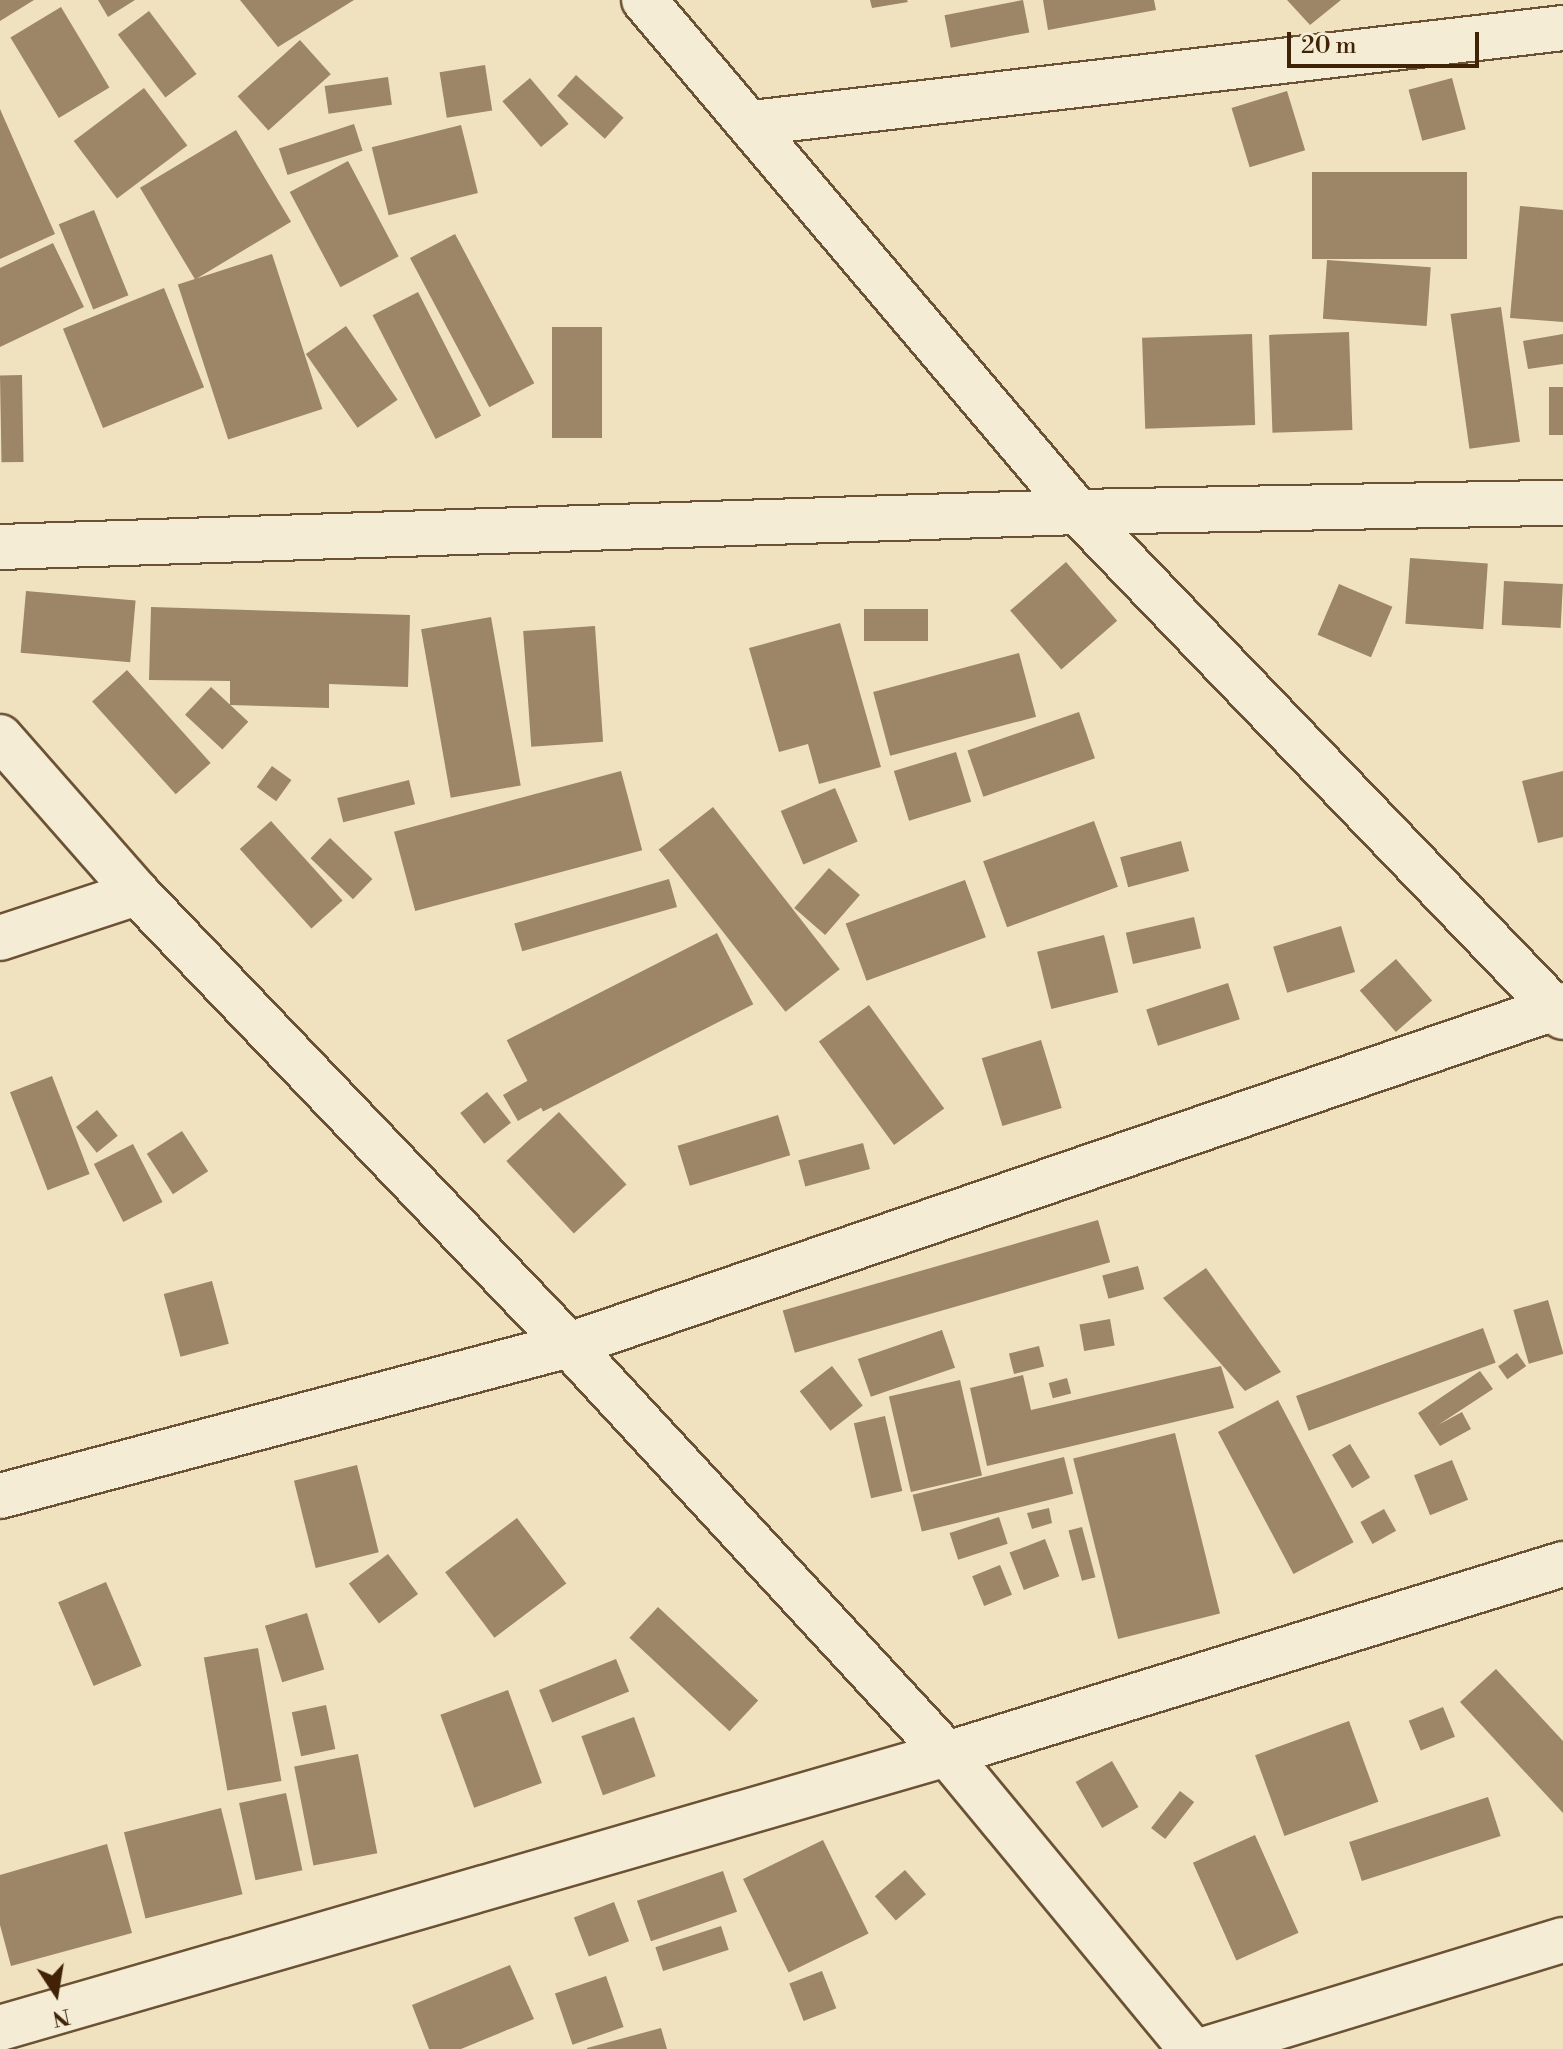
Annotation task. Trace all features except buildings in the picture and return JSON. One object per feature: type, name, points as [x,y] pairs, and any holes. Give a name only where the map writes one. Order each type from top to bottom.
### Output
[{"type":"street","points":[[0,1496],[569,1345],[1560,1010],[1078,512],[753,123],[644,0]]},
{"type":"street","points":[[753,123],[1563,28]]},
{"type":"street","points":[[0,547],[1078,512],[1563,503]]},
{"type":"street","points":[[0,737],[137,893],[569,1345],[947,1754],[1191,2049]]},
{"type":"street","points":[[0,938],[137,893]]},
{"type":"street","points":[[0,2028],[947,1754],[1563,1564]]},
{"type":"street","points":[[1206,2049],[1563,1940]]}]
